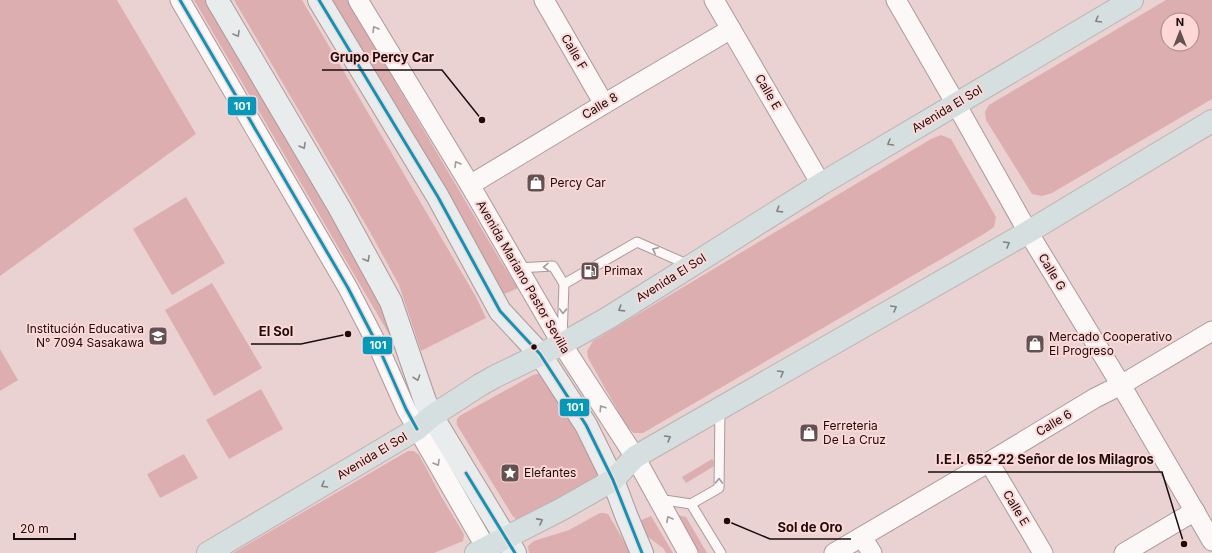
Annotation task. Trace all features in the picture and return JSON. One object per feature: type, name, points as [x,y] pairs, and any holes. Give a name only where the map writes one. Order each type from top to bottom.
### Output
[{"type":"main road","points":[[218,0],[339,207],[391,302],[425,400],[425,423],[494,549],[613,480],[635,458],[1028,232],[1212,120]]},
{"type":"main road","name":"Avenida Mariano Pastor Sevilla","points":[[319,0],[438,197],[500,311],[540,354],[586,425],[613,480],[642,553]]},
{"type":"main road","name":"Avenida El Sol","points":[[208,553],[425,423],[494,377],[562,344],[608,318],[821,184],[1132,0]]},
{"type":"street","points":[[180,0],[348,288],[378,346],[406,409],[425,423]]},
{"type":"street","name":"Avenida Mariano Pastor Sevilla","points":[[358,0],[470,185],[562,344],[635,458],[688,553]]},
{"type":"street","name":"Calle F","points":[[544,0],[604,104]]},
{"type":"street","name":"Calle E","points":[[714,0],[821,184]]},
{"type":"street","name":"Calle G","points":[[896,0],[1028,232],[1121,385],[1212,541]]},
{"type":"street","name":"Calle 8","points":[[470,185],[731,29]]},
{"type":"street","name":"Calle 6","points":[[834,553],[1095,398],[1121,385],[1212,331]]},
{"type":"street","name":"Calle E","points":[[989,462],[1043,553]]},
{"type":"street","points":[[1124,553],[1195,511]]},
{"type":"street","points":[[862,537],[872,553]]},
{"type":"lane","points":[[564,284],[637,242],[690,266]]},
{"type":"lane","points":[[518,268],[553,266],[564,284],[562,344]]},
{"type":"lane","points":[[658,499],[691,504],[719,488],[720,409]]},
{"type":"lane","points":[[691,504],[721,553]]},
{"type":"shaded area","points":[[0,0],[117,0],[196,134],[0,276]]},
{"type":"shaded area","points":[[194,0],[207,0],[389,313],[400,353]]},
{"type":"shaded area","points":[[234,0],[302,0],[476,297],[486,318],[421,351],[399,285],[370,232]]},
{"type":"shaded area","points":[[328,0],[347,0],[518,288],[502,295]]},
{"type":"shaded area","points":[[1166,0],[1212,0],[1212,99],[1052,193],[1042,196],[1032,194],[986,120],[985,112],[989,105]]},
{"type":"shaded area","points":[[941,135],[951,139],[996,217],[994,227],[643,433],[634,433],[627,427],[588,358],[587,351],[593,341],[931,139]]},
{"type":"shaded area","points":[[186,197],[225,263],[172,295],[133,229]]},
{"type":"shaded area","points":[[212,283],[262,368],[214,396],[165,310]]},
{"type":"shaded area","points":[[0,349],[18,380],[0,391]]},
{"type":"shaded area","points":[[537,374],[541,374],[600,464],[599,475],[594,480],[517,520],[512,515],[457,425],[457,421],[461,415]]},
{"type":"shaded area","points":[[261,389],[283,429],[229,459],[206,420]]},
{"type":"shaded area","points":[[408,451],[414,451],[419,455],[462,531],[464,535],[463,541],[434,553],[233,553]]},
{"type":"shaded area","points":[[184,454],[198,478],[160,498],[147,474]]},
{"type":"shaded area","points":[[712,459],[716,465],[686,483],[682,477]]},
{"type":"shaded area","points":[[600,513],[608,514],[631,553],[529,553],[528,546],[534,541],[569,530]]},
{"type":"shaded area","points":[[677,515],[686,517],[707,553],[699,553]]},
{"type":"shaded area","points":[[651,516],[673,553],[666,553],[663,548],[648,537],[639,521]]},
{"type":"transit line","name":"101","points":[[180,0],[348,288],[378,346],[406,409],[417,429]]},
{"type":"transit line","name":"101","points":[[319,0],[438,197],[500,311],[540,354],[586,425],[613,480],[642,553]]},
{"type":"transit line","name":"101","points":[[466,473],[515,553]]},
{"type":"place","name":"Grupo Percy Car","points":[[482,120]]},
{"type":"place","name":"Percy Car","points":[[536,183]]},
{"type":"place","name":"Primax","points":[[590,271]]},
{"type":"place","name":"El Sol","points":[[348,334]]},
{"type":"place","name":"Institución Educativa N° 7094 Sasakawa","points":[[158,336]]},
{"type":"place","name":"Mercado Cooperativo El Progreso","points":[[1035,344]]},
{"type":"place","name":"Ferreteria De La Cruz","points":[[809,433]]},
{"type":"place","name":"Elefantes","points":[[510,473]]},
{"type":"place","name":"Sol de Oro","points":[[727,521]]},
{"type":"place","name":"I.E.I. 652-22 Señor de los Milagros","points":[[1184,544]]}]
